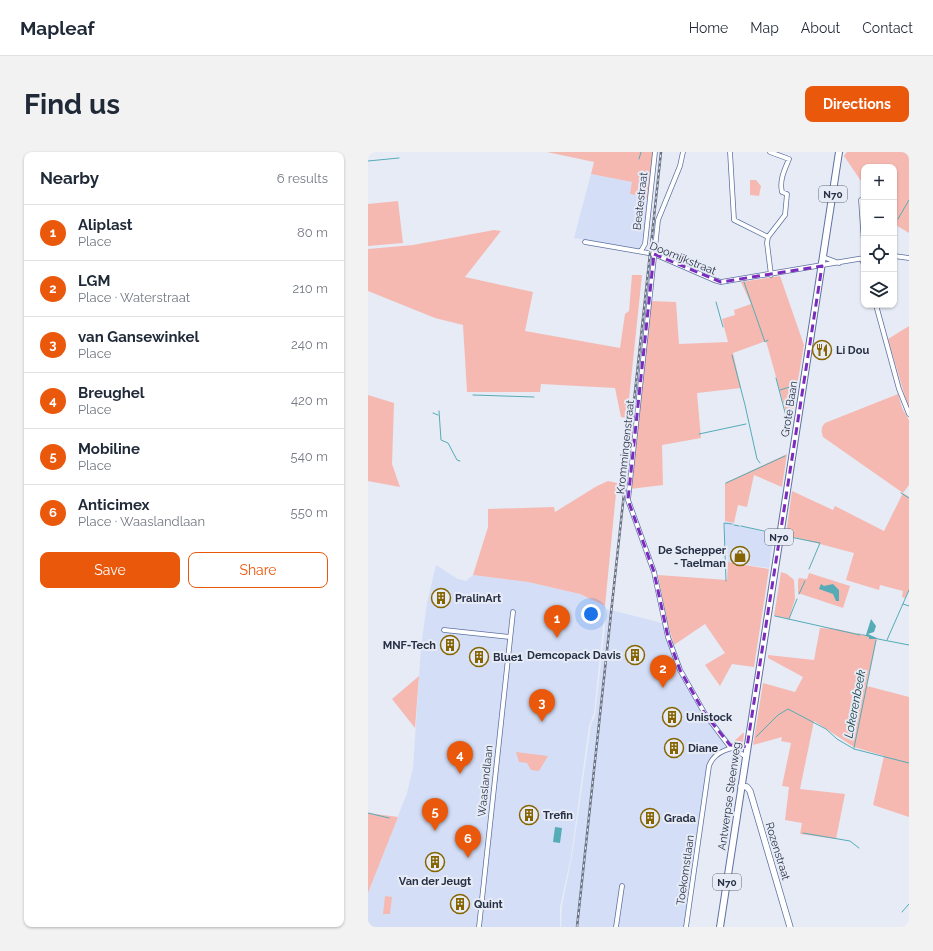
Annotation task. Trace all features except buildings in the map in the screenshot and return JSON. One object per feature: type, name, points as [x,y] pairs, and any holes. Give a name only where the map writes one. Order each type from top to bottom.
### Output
[{"type":"main road","name":"Grote Baan","points":[[759,668],[822,266],[838,153]]},
{"type":"main road","name":"Antwerpse Steenweg","points":[[720,927],[759,668]]},
{"type":"street","name":"Beatestraat","points":[[641,251],[645,244],[655,152]]},
{"type":"street","name":"Krommingenstraat","points":[[683,152],[680,166],[658,220],[628,493],[630,507],[657,582],[668,637],[680,670],[705,714],[730,747]]},
{"type":"street","points":[[730,152],[734,220],[768,237]]},
{"type":"street","points":[[770,152],[789,159],[783,174],[781,188],[782,192],[787,194],[785,215],[768,237],[767,243],[771,274]]},
{"type":"street","name":"Doornijkstraat","points":[[584,242],[654,254],[721,282],[861,259]]},
{"type":"street","points":[[897,256],[909,258]]},
{"type":"street","points":[[823,257],[839,263]]},
{"type":"street","points":[[877,308],[900,389],[909,414]]},
{"type":"street","name":"Waaslandlaan","points":[[479,927],[512,612]]},
{"type":"street","points":[[444,630],[510,637]]},
{"type":"street","points":[[730,747],[747,746]]},
{"type":"street","points":[[730,747],[745,756]]},
{"type":"street","name":"Toekomstlaan","points":[[686,927],[709,766],[714,757],[730,747]]},
{"type":"street","name":"Rozenstraat","points":[[741,786],[747,787],[750,791],[790,927]]},
{"type":"street","points":[[616,927],[622,886]]},
{"type":"highlighted area","points":[[654,254],[721,282],[822,266],[747,747],[730,745],[705,714],[680,670],[668,637],[654,572],[628,500]]},
{"type":"shaded area","points":[[547,152],[654,152],[649,197],[644,200],[637,200],[637,195],[630,194],[632,182],[591,174],[594,162]]},
{"type":"shaded area","points":[[847,152],[909,152],[909,233],[897,226],[897,164],[861,164],[861,181],[844,156]]},
{"type":"shaded area","points":[[591,174],[632,182],[638,195],[637,200],[644,200],[649,197],[642,249],[574,238]]},
{"type":"shaded area","points":[[750,180],[756,180],[761,186],[759,196],[750,195]]},
{"type":"shaded area","points":[[398,201],[403,243],[368,246],[368,204]]},
{"type":"shaded area","points":[[494,230],[501,231],[465,277],[533,292],[525,331],[620,348],[625,314],[629,311],[632,275],[642,275],[627,418],[621,417],[615,388],[541,384],[540,392],[467,392],[463,325],[435,318],[368,291],[368,249],[413,245]]},
{"type":"shaded area","points":[[780,276],[804,345],[790,427],[766,341],[733,353],[741,388],[697,393],[701,438],[662,445],[663,485],[630,489],[650,301],[676,302],[679,344],[728,342],[722,319],[735,315],[734,310],[751,304],[741,282]]},
{"type":"shaded area","points":[[909,326],[909,410],[888,339]]},
{"type":"shaded area","points":[[898,394],[902,408],[909,420],[909,485],[903,493],[823,437],[822,431],[825,423]]},
{"type":"shaded area","points":[[368,395],[394,403],[392,464],[400,487],[368,481]]},
{"type":"shaded area","points":[[787,454],[782,487],[754,475],[747,507],[738,505],[734,523],[725,521],[725,483]]},
{"type":"shaded area","points":[[608,481],[617,483],[605,606],[580,594],[528,582],[473,575],[488,527],[488,509],[554,507],[555,512],[597,486]]},
{"type":"shaded area","points":[[792,491],[833,510],[835,506],[884,531],[903,493],[909,497],[909,590],[905,598],[902,597],[903,591],[880,585],[879,590],[846,580],[854,553],[786,535]]},
{"type":"shaded area","points":[[725,521],[774,535],[769,568],[728,562],[727,545],[725,545]]},
{"type":"shaded area","points":[[728,562],[769,569],[754,667],[732,664],[720,686],[705,665],[725,653],[705,624],[674,645],[667,621],[658,575],[727,580]]},
{"type":"shaded area","points":[[436,565],[458,579],[466,581],[473,575],[528,582],[580,594],[605,606],[594,713],[589,726],[571,857],[560,907],[560,927],[368,927],[368,893],[407,793],[413,768],[421,647],[427,603]]},
{"type":"shaded area","points":[[781,572],[787,574],[794,580],[795,599],[789,619],[774,616]]},
{"type":"shaded area","points":[[809,573],[850,586],[843,608],[798,593],[799,578],[807,579]]},
{"type":"shaded area","points":[[607,609],[666,624],[683,669],[708,714],[732,743],[717,752],[712,761],[688,927],[561,927],[562,906],[572,856],[591,725],[595,716]]},
{"type":"shaded area","points":[[820,628],[837,629],[877,638],[867,686],[909,697],[909,817],[873,805],[884,756],[854,747],[814,721],[800,789],[845,794],[836,839],[800,834],[802,823],[785,820],[789,787],[782,786],[791,743],[781,741],[782,737],[753,745],[763,683],[795,692],[803,677],[768,658],[768,655],[814,660]]},
{"type":"shaded area","points":[[419,676],[415,728],[392,699]]},
{"type":"shaded area","points":[[743,733],[743,742],[738,745],[731,744]]},
{"type":"shaded area","points":[[516,752],[548,756],[539,771],[531,770],[527,763],[519,762]]},
{"type":"shaded area","points":[[368,813],[398,817],[368,893]]},
{"type":"shaded area","points":[[385,896],[392,897],[390,914],[383,914]]},
{"type":"water","points":[[821,584],[824,586],[833,584],[839,590],[839,601],[836,601],[833,594],[819,589]]},
{"type":"water","points":[[871,619],[876,626],[874,632],[868,634],[879,639],[869,639],[869,637],[856,633],[866,635]]},
{"type":"water","points":[[555,827],[562,828],[560,843],[553,842]]},
{"type":"waterway","points":[[639,159],[641,152]]},
{"type":"waterway","points":[[368,161],[399,158]]},
{"type":"waterway","points":[[898,219],[909,200]]},
{"type":"waterway","points":[[744,282],[765,342],[768,340]]},
{"type":"waterway","points":[[716,302],[723,327]]},
{"type":"waterway","points":[[732,355],[757,459],[760,463]]},
{"type":"waterway","points":[[776,378],[788,424]]},
{"type":"waterway","points":[[780,390],[796,385]]},
{"type":"waterway","points":[[473,395],[534,397]]},
{"type":"waterway","points":[[439,411],[441,440],[448,443],[457,460],[460,461]]},
{"type":"waterway","points":[[433,413],[438,415]]},
{"type":"waterway","points":[[699,434],[746,424]]},
{"type":"waterway","points":[[726,483],[785,456]]},
{"type":"waterway","points":[[901,493],[909,498]]},
{"type":"waterway","points":[[726,581],[724,523],[732,524]]},
{"type":"waterway","points":[[734,525],[739,526]]},
{"type":"waterway","points":[[741,526],[773,533]]},
{"type":"waterway","points":[[785,536],[820,543],[809,569]]},
{"type":"waterway","points":[[799,594],[805,581]]},
{"type":"waterway","points":[[887,640],[909,590]]},
{"type":"waterway","points":[[789,619],[797,599]]},
{"type":"waterway","points":[[903,604],[909,606]]},
{"type":"waterway","points":[[775,616],[860,635]]},
{"type":"waterway","name":"Lokerenbeek","points":[[878,639],[909,645]]},
{"type":"waterway","name":"Lokerenbeek","points":[[854,748],[876,640]]},
{"type":"waterway","points":[[756,737],[778,715],[788,709],[826,729],[837,739],[854,749],[909,763]]},
{"type":"waterway","points":[[368,813],[389,818]]},
{"type":"waterway","points":[[803,833],[850,841],[859,848]]},
{"type":"waterway","points":[[902,912],[909,904]]},
{"type":"railway","points":[[577,927],[661,152]]},
{"type":"place","name":"Li Dou","points":[[822,350]]},
{"type":"place","name":"De Schepper - Taelman","points":[[740,556]]},
{"type":"place","name":"PralinArt","points":[[441,598]]},
{"type":"place","name":"Aliplast","points":[[557,638]]},
{"type":"place","name":"MNF-Tech","points":[[450,645]]},
{"type":"place","name":"Demcopack Davis","points":[[635,655]]},
{"type":"place","name":"Blue1","points":[[479,657]]},
{"type":"place","name":"LGM","points":[[663,688]]},
{"type":"place","name":"Unistock","points":[[672,717]]},
{"type":"place","name":"van Gansewinkel","points":[[542,722]]},
{"type":"place","name":"Diane","points":[[674,748]]},
{"type":"place","name":"Breughel","points":[[460,774]]},
{"type":"place","name":"Trefin","points":[[529,815]]},
{"type":"place","name":"Grada","points":[[650,818]]},
{"type":"place","name":"Mobiline","points":[[435,831]]},
{"type":"place","name":"Anticimex","points":[[468,858]]},
{"type":"place","name":"Van der Jeugt","points":[[435,862]]},
{"type":"place","name":"Quint","points":[[460,904]]}]
